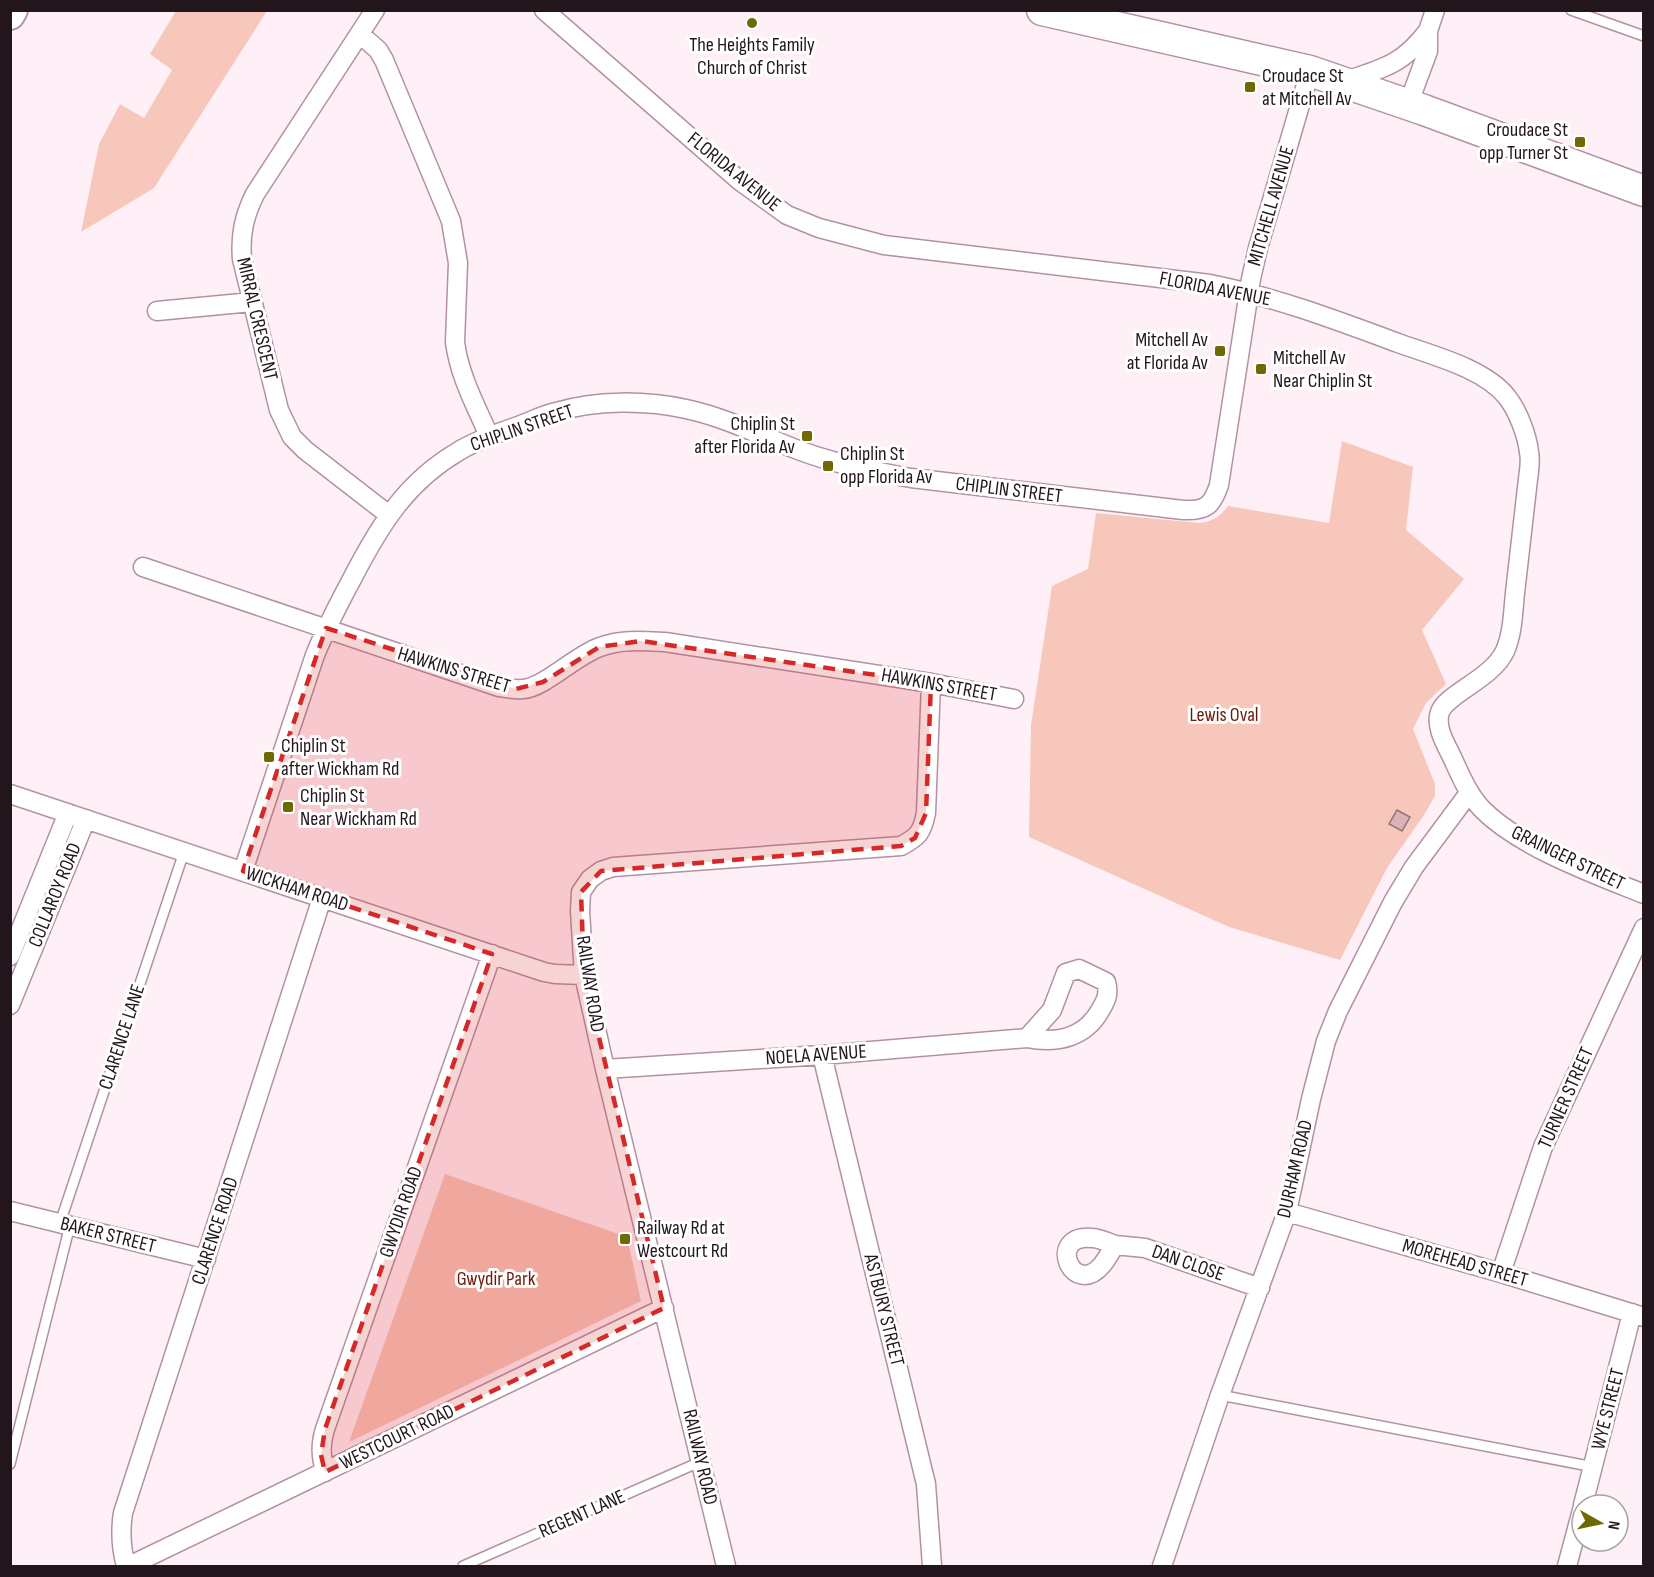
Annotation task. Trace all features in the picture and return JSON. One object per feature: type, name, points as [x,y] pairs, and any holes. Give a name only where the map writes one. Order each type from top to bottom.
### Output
[{"type":"highway","points":[[1042,10],[1310,71],[1644,191]]},
{"type":"main road","points":[[10,15],[13,10]]},
{"type":"street","points":[[375,10],[361,35],[378,50],[384,60],[451,221],[458,263],[456,355],[489,436]]},
{"type":"street","name":"FLORIDA AVENUE","points":[[544,10],[753,191],[788,214],[819,228],[884,245],[1210,284],[1248,291],[1461,366],[1479,375],[1507,397],[1525,434],[1530,453],[1510,636],[1500,661],[1448,702],[1440,712],[1439,725],[1443,740],[1469,793]]},
{"type":"street","points":[[1408,105],[1428,51],[1428,31],[1435,10]]},
{"type":"street","points":[[1343,81],[1398,61],[1416,46],[1428,31]]},
{"type":"street","name":"MIRRAL CRESCENT","points":[[361,35],[255,194],[248,208],[240,239],[242,259],[279,410],[292,437],[305,450],[389,515]]},
{"type":"street","name":"MITCHELL AVENUE","points":[[1219,485],[1248,291],[1258,248],[1310,71]]},
{"type":"street","points":[[157,311],[252,302]]},
{"type":"street","name":"CHIPLIN STREET","points":[[243,871],[315,655],[326,628],[375,535],[420,479],[459,450],[489,436],[555,412],[594,405],[633,403],[685,408],[711,415],[838,464],[911,478],[1193,510],[1200,510],[1211,502],[1219,485]]},
{"type":"street","name":"HAWKINS STREET","points":[[142,567],[365,643],[488,683],[516,689],[525,690],[543,682],[568,664],[599,647],[618,642],[641,641],[665,642],[931,683],[1014,699]]},
{"type":"street","name":"RAILWAY ROAD","points":[[726,1566],[584,975],[581,892],[590,879],[601,871],[613,867],[901,846],[915,838],[922,828],[926,813],[931,683]]},
{"type":"street","name":"GRAINGER STREET","points":[[1469,793],[1483,810],[1520,839],[1644,894]]},
{"type":"street","name":"DURHAM ROAD","points":[[1162,1566],[1220,1395],[1287,1212],[1318,1069],[1338,1011],[1414,867],[1469,793]]},
{"type":"street","name":"WICKHAM ROAD","points":[[10,794],[555,974],[584,975]]},
{"type":"street","name":"COLLAROY ROAD","points":[[10,956],[77,816]]},
{"type":"street","name":"COLLAROY ROAD","points":[[10,1005],[77,816]]},
{"type":"street","name":"CLARENCE ROAD","points":[[128,1566],[121,1548],[120,1529],[123,1513],[322,898]]},
{"type":"street","name":"TURNER STREET","points":[[1501,1273],[1543,1147],[1644,928]]},
{"type":"street","name":"GWYDIR ROAD","points":[[325,1472],[321,1442],[325,1429],[492,954]]},
{"type":"street","name":"NOELA AVENUE","points":[[605,1069],[822,1055],[1028,1038],[1063,1039],[1086,1029],[1096,1019],[1107,999],[1106,982],[1079,969],[1066,973],[1052,1010],[1028,1038]]},
{"type":"street","name":"ASTBURY STREET","points":[[822,1055],[926,1485],[932,1566]]},
{"type":"street","name":"BAKER STREET","points":[[10,1211],[206,1258]]},
{"type":"street","name":"MOREHEAD STREET","points":[[1287,1212],[1638,1315]]},
{"type":"street","name":"DAN CLOSE","points":[[1114,1245],[1145,1248],[1260,1288]]},
{"type":"street","name":"WESTCOURT ROAD","points":[[128,1566],[664,1308]]},
{"type":"street","name":"WYE STREET","points":[[1586,1493],[1638,1315]]},
{"type":"lane","points":[[1571,10],[1644,36]]},
{"type":"lane","name":"CLARENCE LANE","points":[[10,1464],[65,1224],[184,852]]},
{"type":"lane","points":[[1220,1395],[1594,1467]]},
{"type":"lane","name":"REGENT LANE","points":[[463,1566],[702,1461]]},
{"type":"highlighted area","points":[[326,628],[516,689],[543,682],[599,647],[641,641],[931,683],[926,813],[915,838],[901,846],[601,871],[581,892],[584,975],[664,1308],[325,1472],[321,1455],[325,1429],[492,954],[243,871]]},
{"type":"green space","points":[[176,11],[267,11],[154,188],[81,232],[99,144],[120,104],[144,118],[172,70],[150,54]]},
{"type":"green space","name":"Lewis Oval","points":[[1342,441],[1413,467],[1406,530],[1464,579],[1422,630],[1446,684],[1426,703],[1413,729],[1435,784],[1435,796],[1387,868],[1340,960],[1229,927],[1029,837],[1031,725],[1052,586],[1088,569],[1096,513],[1199,523],[1216,518],[1228,506],[1329,523]]},
{"type":"green space","name":"Gwydir Park","points":[[445,1174],[627,1237],[641,1301],[349,1442]]},
{"type":"building","points":[[1397,810],[1410,817],[1402,831],[1389,824]]},
{"type":"place","name":"The Heights Family Church of Christ","points":[[752,23]]},
{"type":"place","name":"Croudace St at Mitchell Av","points":[[1250,87]]},
{"type":"place","name":"Croudace St opp Turner St","points":[[1580,142]]},
{"type":"place","name":"Mitchell Av at Florida Av","points":[[1220,351]]},
{"type":"place","name":"Mitchell Av Near Chiplin St","points":[[1261,369]]},
{"type":"place","name":"Chiplin St after Florida Av","points":[[807,436]]},
{"type":"place","name":"Chiplin St opp Florida Av","points":[[828,466]]},
{"type":"place","name":"Chiplin St after Wickham Rd","points":[[269,757]]},
{"type":"place","name":"Chiplin St Near Wickham Rd","points":[[288,807]]},
{"type":"place","name":"Railway Rd at Westcourt Rd","points":[[625,1239]]}]
